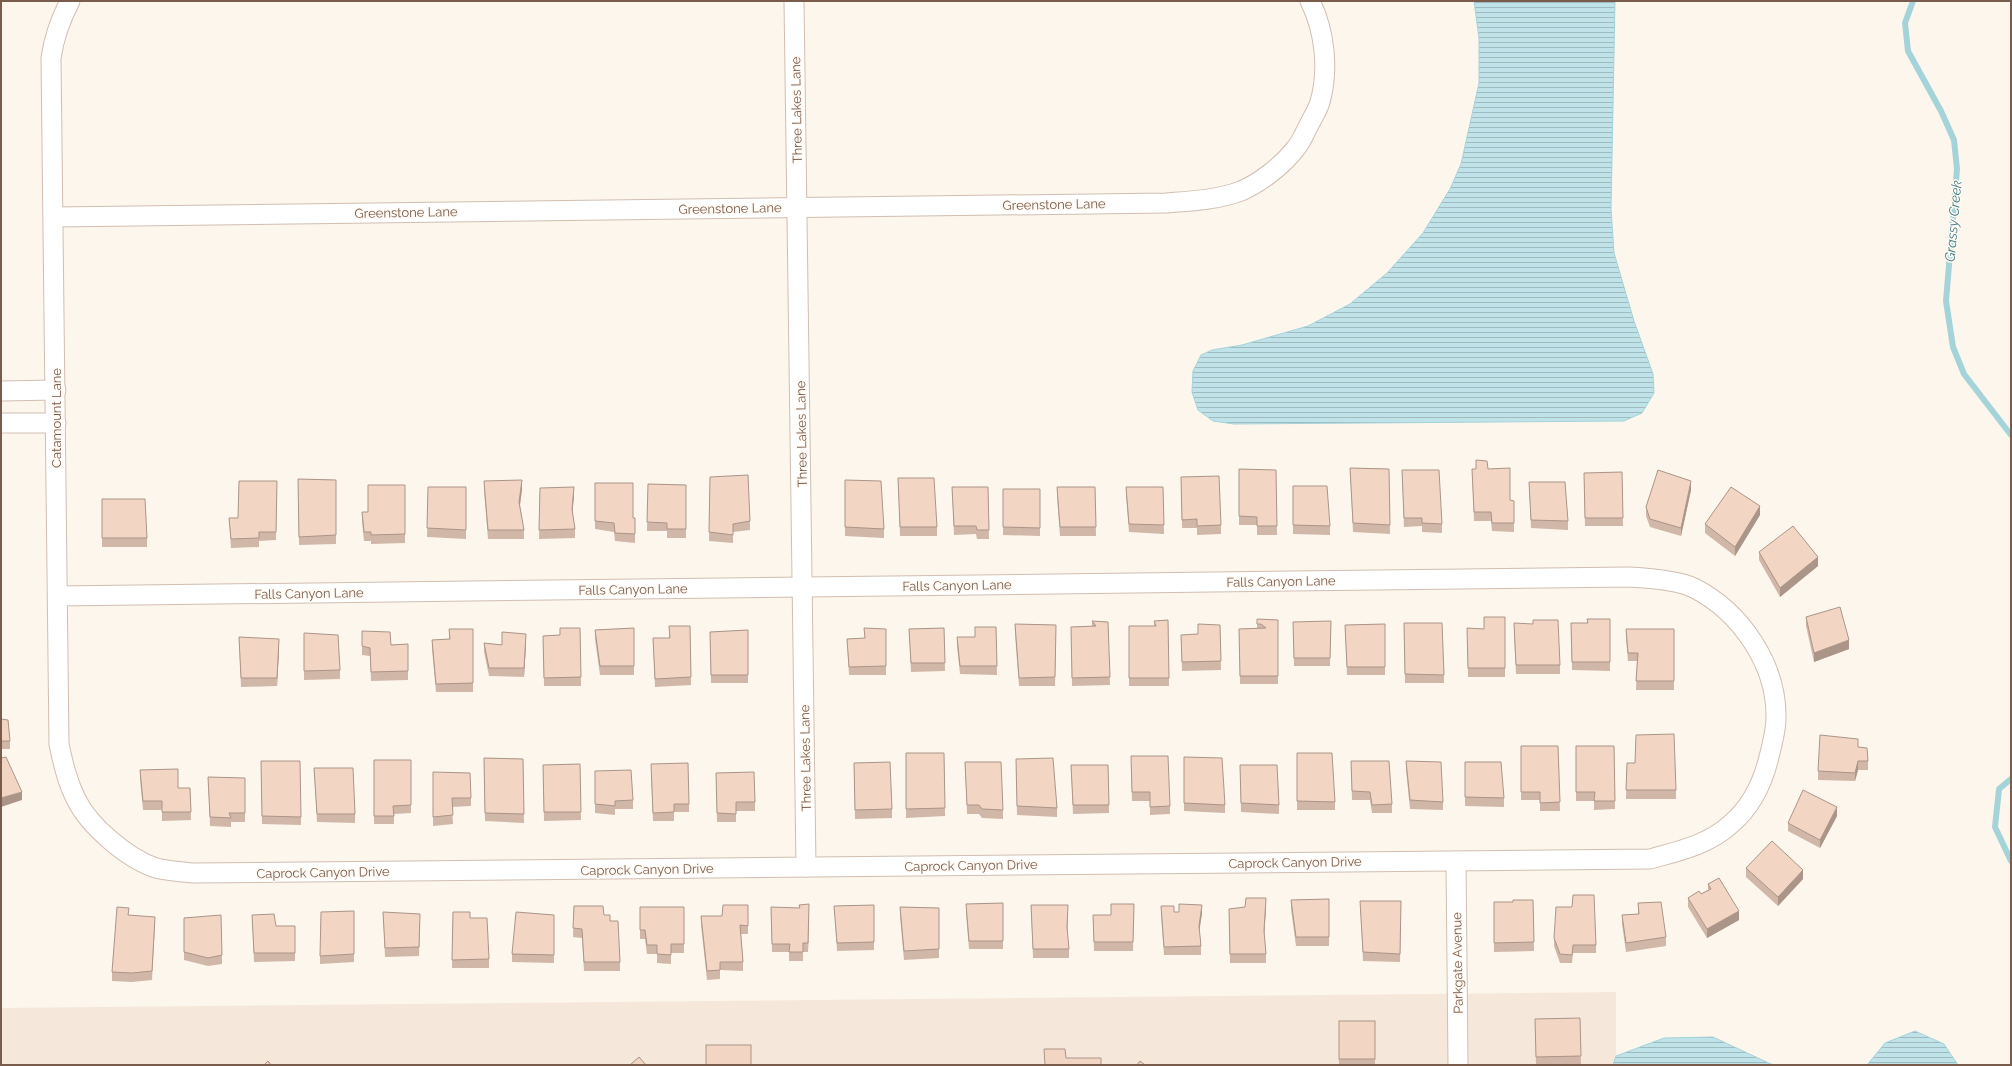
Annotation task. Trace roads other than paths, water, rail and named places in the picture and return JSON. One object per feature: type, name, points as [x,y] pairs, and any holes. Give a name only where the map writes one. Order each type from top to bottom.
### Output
[{"type":"street","name":"Catamount Lane","points":[[70,1],[62,16],[54,39],[51,58],[59,744],[65,774],[77,801],[98,829]]},
{"type":"street","name":"Three Lakes Lane","points":[[794,1],[806,867]]},
{"type":"street","name":"Greenstone Lane","points":[[54,217],[1166,203],[1222,196],[1242,190],[1277,168],[1296,148],[1320,104],[1324,83],[1325,60],[1316,13],[1310,1]]},
{"type":"street","points":[[1,391],[56,390]]},
{"type":"street","points":[[1,423],[56,423]]},
{"type":"street","name":"Falls Canyon Lane","points":[[58,596],[1629,577],[1660,580],[1694,587],[1727,610],[1747,632],[1766,668],[1774,697],[1776,718]]},
{"type":"street","name":"Caprock Canyon Drive","points":[[98,829],[126,852],[156,868],[193,873],[1650,858],[1695,847],[1730,825],[1752,800],[1765,776],[1772,747],[1776,718]]},
{"type":"street","name":"Parkgate Avenue","points":[[1456,861],[1458,1065]]},
{"type":"water","points":[[1474,1],[1615,1],[1611,209],[1614,253],[1634,321],[1653,374],[1654,393],[1642,413],[1624,421],[1234,424],[1213,421],[1198,410],[1192,392],[1193,371],[1201,355],[1212,350],[1242,345],[1308,326],[1350,304],[1387,273],[1423,233],[1450,189],[1461,164],[1479,83],[1479,38]]},
{"type":"water","points":[[1915,1031],[1944,1044],[1958,1065],[1867,1065],[1885,1043]]},
{"type":"water","points":[[1713,1037],[1773,1065],[1613,1065],[1616,1056],[1664,1038]]},
{"type":"waterway","name":"Grassy Creek","points":[[1913,1],[1905,23],[1908,51],[1941,111],[1954,140],[1957,169],[1946,301],[1953,347],[1964,374],[2011,435]]},
{"type":"waterway","name":"Grassy Creek","points":[[2011,779],[1999,789],[1995,827],[2011,861]]}]
